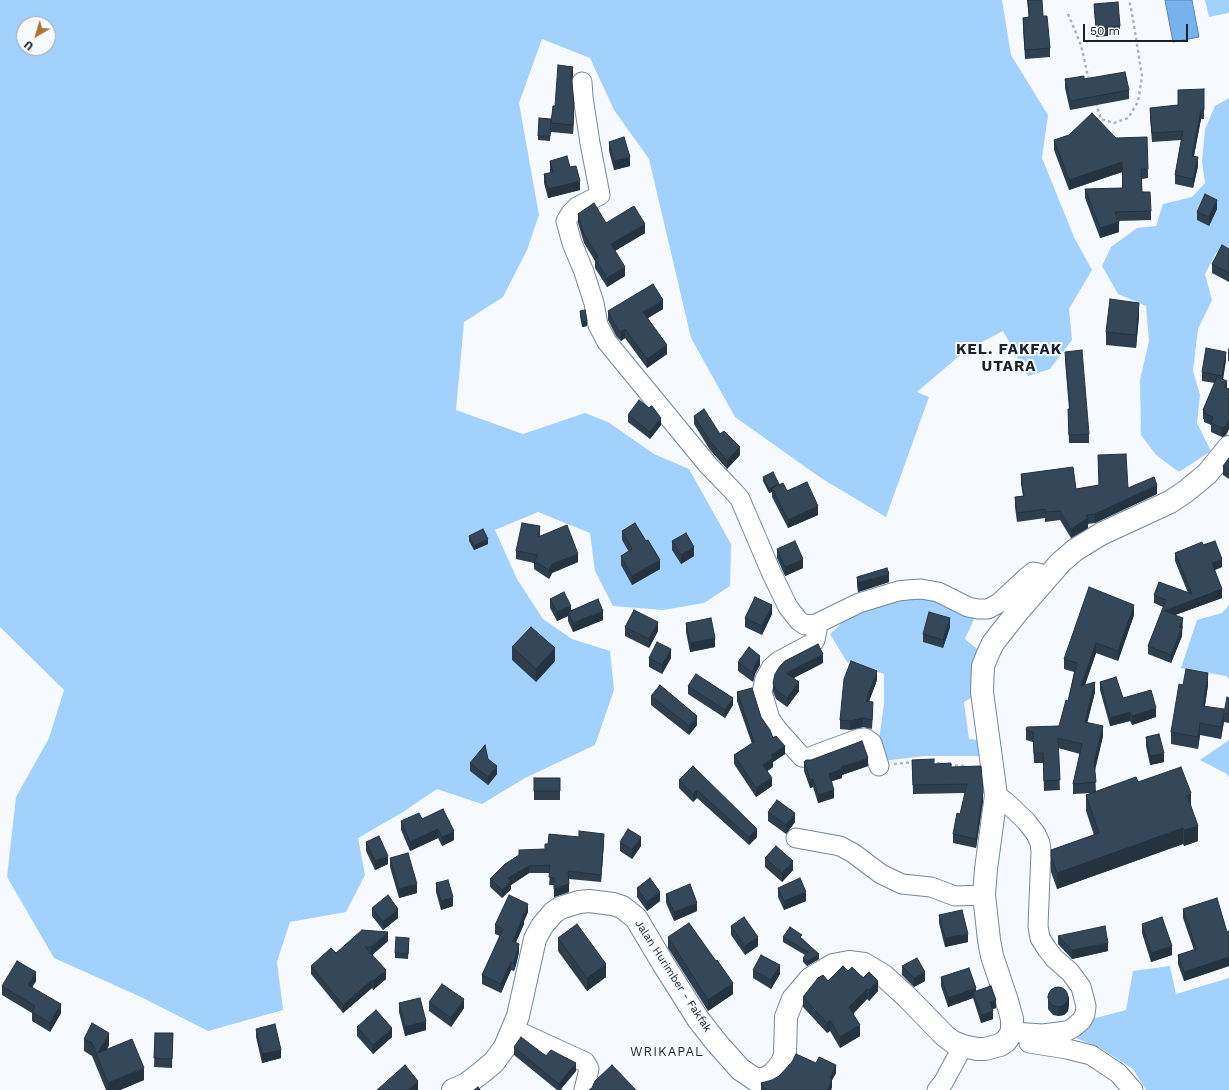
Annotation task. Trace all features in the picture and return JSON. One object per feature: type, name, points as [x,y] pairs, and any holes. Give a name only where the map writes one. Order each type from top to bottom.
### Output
[{"type":"main road","points":[[1009,1036],[1012,1019],[990,948],[984,895],[996,795],[982,692],[983,666],[993,643],[1018,610],[1060,563],[1075,550],[1101,534],[1170,502],[1185,492],[1213,468],[1229,447]]},
{"type":"main road","name":"Jalan Hurimber - Fakfak","points":[[454,1090],[465,1085],[494,1062],[505,1047],[523,1000],[527,969],[535,939],[542,926],[549,917],[560,908],[575,903],[590,901],[613,904],[622,907],[636,918],[698,1019],[740,1069],[756,1080],[769,1077],[782,1063],[785,1054],[786,1017],[793,999],[810,979],[820,972],[833,965],[849,962],[864,964],[884,976],[953,1042],[963,1046],[985,1049],[1000,1045],[1009,1036]]},
{"type":"street","points":[[582,82],[590,143],[600,195],[577,207],[566,221],[572,243],[584,272],[600,329],[607,342],[708,465],[734,492],[742,504],[788,607],[798,621],[806,625],[816,624],[859,603],[898,591],[921,589],[938,592],[968,607],[988,609],[999,603],[1033,572],[1039,573],[1047,578]]},
{"type":"street","points":[[816,624],[818,630],[813,643],[779,661],[771,668],[765,679],[762,692],[770,719],[802,757],[807,758],[858,739],[865,738],[872,743],[879,766]]},
{"type":"street","points":[[996,795],[1006,802],[1026,821],[1036,834],[1040,843],[1038,926],[1040,938],[1055,959],[1070,972],[1081,987],[1086,1006],[1085,1014],[1082,1020],[1067,1031],[1009,1036]]},
{"type":"street","points":[[796,838],[840,846],[853,853],[881,874],[902,884],[928,886],[957,897],[984,895]]},
{"type":"street","points":[[513,1029],[584,1062],[589,1069],[584,1090]]},
{"type":"street","points":[[1009,1036],[1023,1042],[1067,1049],[1091,1055],[1118,1073],[1133,1090]]},
{"type":"street","points":[[937,1090],[944,1083],[963,1046]]},
{"type":"path","points":[[1094,97],[1101,119],[1114,122],[1128,118],[1138,102],[1142,76],[1129,0]]},
{"type":"path","points":[[1068,14],[1081,45],[1090,82]]},
{"type":"path","points":[[879,766],[918,762]]},
{"type":"path","points":[[926,762],[967,767],[993,766]]},
{"type":"shaded area","points":[[0,0],[1002,0],[1011,55],[1048,115],[1042,158],[1074,237],[1092,270],[1069,309],[1072,340],[1050,369],[1028,376],[1003,331],[965,351],[917,392],[929,397],[886,517],[821,478],[735,417],[691,338],[649,159],[614,110],[590,58],[542,39],[519,103],[539,215],[527,250],[503,297],[464,322],[456,410],[523,434],[585,413],[608,422],[654,454],[689,469],[731,544],[730,586],[704,603],[663,610],[613,606],[595,571],[590,533],[538,512],[495,530],[517,579],[543,619],[572,639],[610,651],[614,690],[595,745],[525,778],[482,804],[437,789],[403,812],[358,838],[365,875],[346,912],[290,922],[277,962],[283,1010],[208,1031],[141,997],[54,958],[7,877],[16,797],[49,738],[64,690],[0,627]]},
{"type":"shaded area","points":[[1165,0],[1192,0],[1199,37],[1173,42]]},
{"type":"shaded area","points":[[1205,0],[1229,0],[1229,13],[1209,17]]},
{"type":"shaded area","points":[[1229,98],[1229,249],[1227,248],[1217,251],[1205,274],[1212,300],[1198,329],[1193,371],[1200,395],[1197,423],[1211,451],[1179,472],[1156,455],[1141,435],[1140,380],[1149,341],[1146,306],[1118,294],[1102,266],[1111,247],[1137,228],[1156,226],[1163,204],[1192,197],[1205,183],[1202,162],[1205,129],[1215,106]]},
{"type":"shaded area","points":[[903,599],[936,599],[975,617],[965,639],[980,651],[974,696],[964,702],[969,739],[978,740],[980,756],[924,756],[883,761],[879,740],[884,703],[884,674],[847,662],[830,634],[849,616]]},
{"type":"shaded area","points":[[1229,605],[1229,679],[1226,676],[1181,668],[1197,620],[1222,613]]},
{"type":"shaded area","points":[[1229,740],[1229,778],[1227,774],[1200,760]]},
{"type":"shaded area","points":[[1170,966],[1176,994],[1229,978],[1229,1090],[1146,1090],[1133,1069],[1100,1048],[1066,1034],[1092,1019],[1126,1010],[1133,971]]},
{"type":"building","points":[[1028,0],[1042,0],[1043,16],[1047,16],[1050,48],[1025,50],[1023,18],[1029,17]]},
{"type":"building","points":[[1118,2],[1120,26],[1096,28],[1094,4]]},
{"type":"building","points":[[558,65],[573,67],[571,74],[574,103],[573,125],[551,123],[553,106],[555,106]]},
{"type":"building","points":[[1125,72],[1129,90],[1070,101],[1065,79],[1084,76],[1084,79]]},
{"type":"building","points":[[1204,89],[1204,110],[1201,110],[1192,156],[1198,157],[1193,179],[1175,175],[1183,131],[1152,133],[1150,108],[1178,105],[1178,90]]},
{"type":"building","points":[[1092,113],[1116,138],[1147,137],[1148,169],[1141,169],[1142,192],[1150,192],[1151,211],[1115,212],[1119,222],[1100,228],[1085,189],[1123,188],[1122,162],[1069,180],[1054,140],[1069,135]]},
{"type":"building","points":[[539,118],[551,119],[550,136],[538,136]]},
{"type":"building","points":[[624,137],[630,157],[614,161],[609,142]]},
{"type":"building","points":[[567,156],[570,167],[576,166],[580,181],[548,189],[544,174],[553,172],[550,161]]},
{"type":"building","points":[[1205,194],[1217,200],[1209,217],[1197,212]]},
{"type":"building","points":[[594,203],[606,223],[634,206],[645,224],[611,244],[625,267],[607,278],[595,259],[598,257],[584,234],[578,214]]},
{"type":"building","points":[[1222,245],[1229,249],[1229,273],[1212,264]]},
{"type":"building","points":[[653,284],[663,300],[643,312],[667,345],[647,359],[625,329],[621,332],[616,327],[608,311]]},
{"type":"building","points":[[1110,299],[1139,303],[1136,335],[1106,332]]},
{"type":"building","points":[[585,310],[587,321],[582,322],[580,311]]},
{"type":"building","points":[[1206,348],[1226,352],[1222,376],[1202,372]]},
{"type":"building","points":[[1082,350],[1089,434],[1069,435],[1068,409],[1070,409],[1065,352]]},
{"type":"building","points":[[1217,377],[1227,381],[1224,387],[1229,389],[1229,420],[1226,426],[1222,428],[1211,423],[1213,417],[1204,413],[1205,411],[1203,410]]},
{"type":"building","points":[[639,400],[649,408],[652,406],[661,418],[650,432],[628,415]]},
{"type":"building","points":[[704,409],[720,434],[724,431],[740,447],[727,460],[710,441],[694,416]]},
{"type":"building","points":[[1126,454],[1128,488],[1154,477],[1157,485],[1095,514],[1086,515],[1088,518],[1071,529],[1060,511],[1045,512],[1045,509],[1017,513],[1015,497],[1024,496],[1021,474],[1073,467],[1076,489],[1099,485],[1098,455]]},
{"type":"building","points":[[1229,458],[1229,470],[1223,466]]},
{"type":"building","points":[[773,472],[779,484],[769,489],[763,477]]},
{"type":"building","points":[[807,482],[818,506],[788,520],[772,488],[783,483],[787,491]]},
{"type":"building","points":[[522,523],[540,526],[538,537],[567,525],[578,554],[552,564],[549,570],[534,561],[538,555],[516,551]]},
{"type":"building","points":[[635,523],[646,541],[648,540],[660,560],[632,576],[621,556],[632,549],[622,531]]},
{"type":"building","points":[[483,529],[488,539],[474,546],[469,536]]},
{"type":"building","points":[[686,533],[694,547],[681,555],[672,541]]},
{"type":"building","points":[[795,541],[803,559],[785,567],[777,549]]},
{"type":"building","points":[[1215,541],[1222,559],[1212,563],[1222,589],[1164,611],[1183,618],[1179,627],[1182,628],[1171,655],[1148,646],[1166,600],[1154,595],[1159,582],[1192,594],[1175,553],[1202,542],[1203,545]]},
{"type":"building","points":[[887,568],[889,574],[858,583],[857,577]]},
{"type":"building","points":[[1089,587],[1134,605],[1118,651],[1096,643],[1081,686],[1095,682],[1085,722],[1103,726],[1094,762],[1096,782],[1073,784],[1082,744],[1058,738],[1060,780],[1044,781],[1043,753],[1034,753],[1033,732],[1026,730],[1027,727],[1059,726],[1066,700],[1068,701],[1077,663],[1064,659]]},
{"type":"building","points":[[564,592],[571,606],[557,612],[550,599]]},
{"type":"building","points":[[755,597],[772,605],[762,626],[745,618]]},
{"type":"building","points":[[598,599],[603,611],[573,623],[568,612]]},
{"type":"building","points":[[634,610],[658,622],[649,639],[625,627]]},
{"type":"building","points":[[929,612],[950,618],[943,640],[923,634]]},
{"type":"building","points":[[711,618],[715,638],[690,643],[686,623]]},
{"type":"building","points":[[531,627],[555,648],[536,669],[512,647]]},
{"type":"building","points":[[657,642],[671,649],[662,665],[649,658]]},
{"type":"building","points":[[818,644],[823,654],[786,673],[799,682],[787,698],[776,690],[773,683],[775,674],[780,666],[785,661]]},
{"type":"building","points":[[749,647],[760,656],[753,673],[738,662]]},
{"type":"building","points":[[851,661],[877,671],[866,701],[873,702],[872,720],[863,718],[850,721],[840,720],[844,679]]},
{"type":"building","points":[[1186,669],[1208,673],[1203,706],[1224,709],[1221,727],[1200,723],[1198,737],[1171,732],[1179,684],[1183,685]]},
{"type":"building","points":[[696,674],[733,698],[725,710],[688,686]]},
{"type":"building","points":[[1116,677],[1123,698],[1151,690],[1156,708],[1132,716],[1130,712],[1110,718],[1100,682]]},
{"type":"building","points":[[660,685],[697,716],[689,726],[651,696]]},
{"type":"building","points":[[752,688],[761,717],[770,730],[773,738],[776,736],[785,746],[771,755],[773,758],[763,765],[772,778],[756,788],[734,755],[754,742],[737,692]]},
{"type":"building","points":[[1227,697],[1229,698],[1229,714],[1224,713]]},
{"type":"building","points":[[1159,734],[1164,753],[1150,756],[1146,737]]},
{"type":"building","points":[[862,741],[868,758],[841,767],[842,769],[829,774],[834,790],[818,795],[813,779],[810,780],[804,762]]},
{"type":"building","points":[[485,745],[488,759],[497,766],[488,777],[470,763]]},
{"type":"building","points":[[934,759],[934,764],[951,763],[951,767],[981,766],[983,792],[976,839],[953,834],[957,813],[960,814],[967,784],[913,785],[912,760]]},
{"type":"building","points":[[693,766],[757,829],[749,837],[697,790],[693,794],[679,780]]},
{"type":"building","points":[[1181,767],[1191,793],[1187,795],[1198,826],[1184,830],[1183,828],[1057,873],[1051,856],[1051,850],[1099,833],[1086,795],[1136,777],[1138,782]]},
{"type":"building","points":[[534,778],[560,778],[560,791],[534,791]]},
{"type":"building","points":[[777,800],[795,813],[786,825],[768,812]]},
{"type":"building","points":[[443,809],[454,831],[442,837],[438,829],[410,842],[401,821],[419,813],[422,819]]},
{"type":"building","points":[[628,829],[641,837],[632,850],[620,842]]},
{"type":"building","points":[[579,831],[604,834],[601,875],[568,871],[569,884],[554,889],[554,878],[549,877],[550,865],[529,866],[508,878],[511,881],[502,890],[490,879],[505,864],[519,855],[519,850],[545,849],[545,844],[548,844],[549,834],[579,837]]},
{"type":"building","points":[[379,836],[388,856],[375,861],[366,842]]},
{"type":"building","points":[[776,846],[793,861],[782,873],[765,858]]},
{"type":"building","points":[[408,853],[417,884],[399,889],[390,858]]},
{"type":"building","points":[[650,878],[660,892],[647,902],[637,888]]},
{"type":"building","points":[[800,878],[806,892],[784,901],[778,888]]},
{"type":"building","points":[[448,880],[453,897],[441,901],[436,883]]},
{"type":"building","points":[[690,884],[697,903],[674,912],[666,894]]},
{"type":"building","points":[[388,895],[398,909],[383,922],[372,908]]},
{"type":"building","points":[[509,895],[528,904],[513,941],[519,944],[514,963],[511,962],[501,984],[482,975],[503,929],[495,925]]},
{"type":"building","points":[[1217,898],[1227,932],[1229,931],[1229,957],[1184,972],[1178,955],[1196,949],[1183,909]]},
{"type":"building","points":[[962,910],[968,934],[945,938],[939,915]]},
{"type":"building","points":[[744,917],[758,937],[745,946],[731,926]]},
{"type":"building","points":[[1162,917],[1172,946],[1151,953],[1142,924]]},
{"type":"building","points":[[689,923],[733,983],[708,1000],[668,937]]},
{"type":"building","points":[[577,924],[606,964],[587,978],[558,938]]},
{"type":"building","points":[[1105,926],[1108,943],[1072,950],[1058,936]]},
{"type":"building","points":[[790,927],[802,935],[800,937],[819,954],[807,962],[803,958],[808,952],[783,937]]},
{"type":"building","points":[[362,930],[388,932],[371,947],[365,947],[386,970],[343,1005],[311,966],[331,948],[336,953]]},
{"type":"building","points":[[396,937],[409,938],[408,954],[395,953]]},
{"type":"building","points":[[761,955],[780,965],[771,980],[753,970]]},
{"type":"building","points":[[917,958],[925,972],[914,978],[902,966]]},
{"type":"building","points":[[17,961],[36,972],[28,985],[61,1004],[50,1023],[32,1012],[35,1006],[2,986]]},
{"type":"building","points":[[843,966],[848,971],[852,967],[863,978],[869,972],[878,981],[869,990],[867,989],[849,1007],[860,1025],[840,1037],[830,1020],[827,1023],[803,997],[818,978],[823,975],[828,981]]},
{"type":"building","points":[[969,968],[976,988],[948,998],[941,977]]},
{"type":"building","points":[[442,984],[464,999],[451,1018],[429,1002]]},
{"type":"building","points":[[991,986],[996,1000],[990,1002],[993,1011],[981,1015],[973,992]]},
{"type":"building","points":[[1054,987],[1062,987],[1068,993],[1068,1001],[1062,1007],[1054,1007],[1048,1001],[1048,993]]},
{"type":"building","points":[[420,998],[426,1021],[405,1027],[399,1003]]},
{"type":"building","points":[[376,1010],[392,1028],[373,1045],[357,1027]]},
{"type":"building","points":[[92,1023],[109,1033],[98,1053],[132,1039],[144,1068],[108,1083],[92,1043],[84,1039]]},
{"type":"building","points":[[275,1024],[281,1050],[262,1054],[256,1029]]},
{"type":"building","points":[[155,1033],[173,1033],[172,1059],[154,1058]]},
{"type":"building","points":[[521,1037],[546,1056],[551,1050],[576,1063],[559,1084],[514,1047]]},
{"type":"building","points":[[796,1054],[816,1063],[819,1057],[836,1065],[830,1078],[832,1079],[828,1090],[766,1090],[761,1083],[779,1076],[792,1062]]},
{"type":"building","points":[[405,1065],[418,1081],[408,1090],[377,1090]]},
{"type":"building","points":[[612,1065],[636,1090],[589,1090],[592,1088],[595,1081]]},
{"type":"district","name":"KEL. FAKFAK UTARA","points":[[1009,358]]},
{"type":"district","name":"WRIKAPAL","points":[[667,1052]]}]
